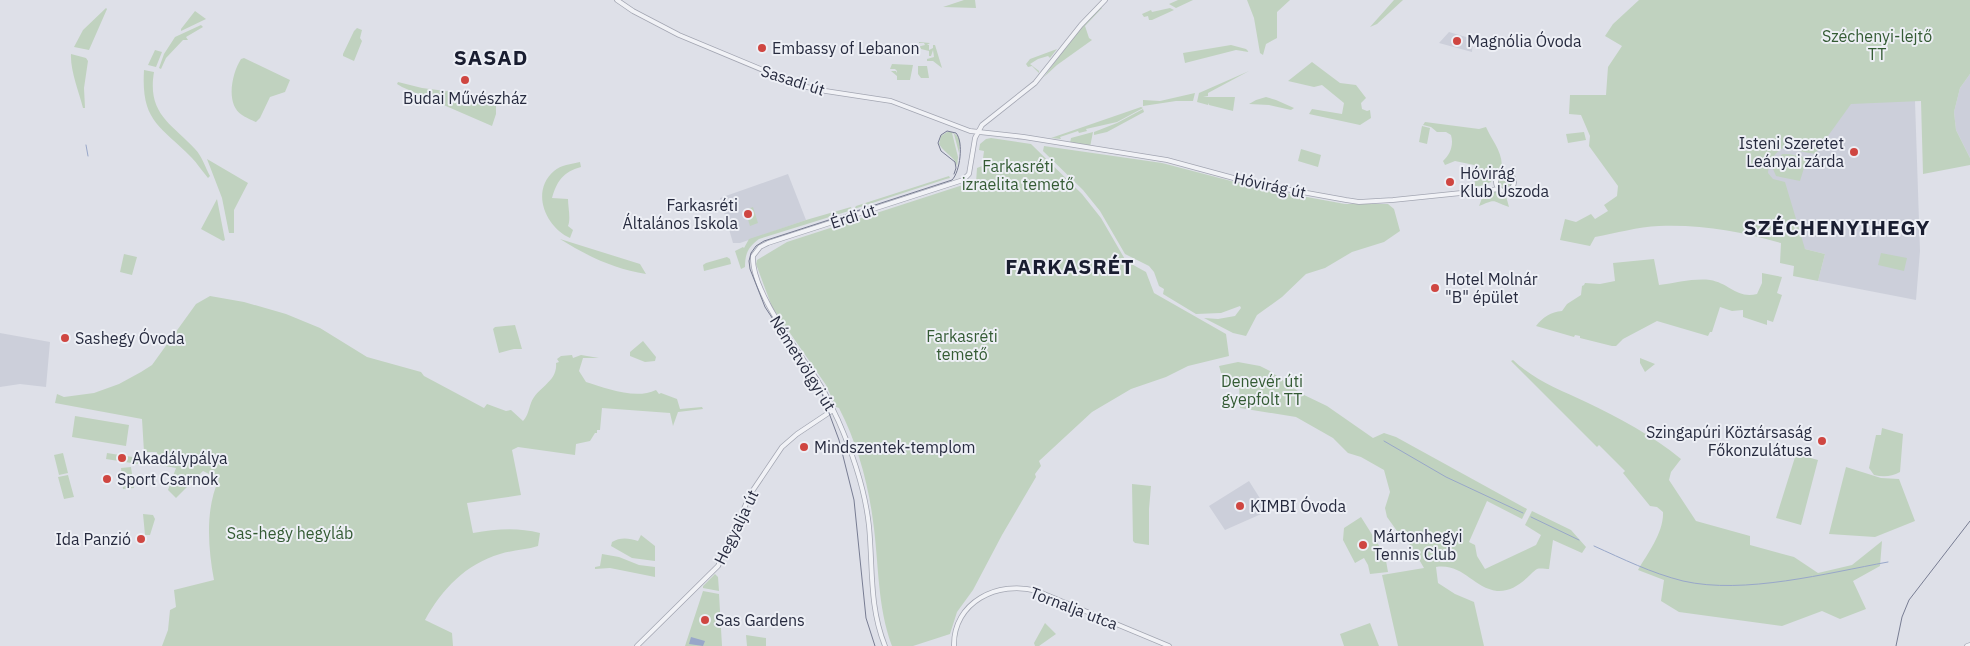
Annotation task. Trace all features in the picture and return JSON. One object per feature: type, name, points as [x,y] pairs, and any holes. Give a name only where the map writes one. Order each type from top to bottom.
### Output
[{"type":"street","name":"Sasadi út","points":[[617,0],[629,9],[679,35],[799,85],[818,90],[891,101],[970,131],[1056,143]]},
{"type":"street","points":[[978,131],[988,118],[1036,83],[1081,25],[1105,0]]},
{"type":"street","name":"Érdi út","points":[[753,256],[760,247],[768,243],[963,180],[969,174],[978,131]]},
{"type":"street","name":"Hóvirág út","points":[[1056,143],[1171,161],[1252,183],[1359,202],[1500,189]]},
{"type":"street","points":[[1486,189],[1502,174],[1509,174],[1513,178],[1514,184],[1512,188],[1506,191],[1500,189],[1496,181]]},
{"type":"street","name":"Németvölgyi út","points":[[753,256],[755,270],[767,304],[821,385],[849,446],[864,496],[868,524],[874,609],[877,625],[885,646]]},
{"type":"street","name":"Hegyalja út","points":[[638,646],[718,566],[751,493],[782,448],[807,427],[833,410]]},
{"type":"street","name":"Tornalja utca","points":[[954,646],[956,631],[962,615],[978,598],[1003,589],[1032,589],[1168,646]]},
{"type":"shaded area","name":"Magnólia Óvoda","points":[[1449,32],[1473,39],[1472,52],[1439,43]]},
{"type":"shaded area","points":[[1970,74],[1970,158],[1956,130],[1954,112],[1960,88]]},
{"type":"shaded area","points":[[1840,97],[1915,101],[1920,251],[1916,300],[1818,281],[1825,254],[1805,249],[1755,166]]},
{"type":"shaded area","points":[[788,174],[806,220],[740,243],[733,243],[720,198]]},
{"type":"shaded area","points":[[0,333],[50,342],[46,387],[20,384],[0,387]]},
{"type":"shaded area","points":[[1249,481],[1268,511],[1225,530],[1209,506]]},
{"type":"green space","points":[[964,0],[975,0],[976,8],[943,7]]},
{"type":"green space","points":[[1178,0],[1193,0],[1176,8],[1169,4]]},
{"type":"green space","points":[[1247,0],[1290,0],[1277,12],[1277,38],[1266,44],[1263,55],[1260,53],[1254,18]]},
{"type":"green space","points":[[1394,0],[1403,0],[1377,24],[1370,27]]},
{"type":"green space","name":"Széchenyi-lejtő TT","points":[[1639,0],[1970,0],[1970,74],[1960,88],[1954,112],[1956,130],[1970,158],[1970,165],[1923,174],[1921,101],[1851,104],[1815,154],[1783,148],[1780,150],[1772,159],[1768,173],[1773,179],[1785,182],[1805,249],[1825,254],[1818,281],[1793,276],[1794,266],[1780,263],[1781,243],[1752,235],[1721,230],[1690,226],[1659,226],[1595,237],[1590,246],[1560,240],[1565,219],[1576,222],[1591,214],[1595,219],[1608,211],[1604,205],[1617,196],[1618,186],[1589,146],[1590,136],[1581,115],[1569,114],[1570,95],[1606,95],[1608,67],[1622,46],[1605,36],[1613,24]]},
{"type":"green space","points":[[106,8],[89,50],[74,47],[83,30]]},
{"type":"green space","points":[[1102,8],[1085,26],[1089,38],[1092,40],[1057,65],[1044,77],[1075,34]]},
{"type":"green space","points":[[1170,8],[1174,10],[1152,20],[1149,20],[1148,16],[1144,17],[1142,14],[1151,10],[1152,12]]},
{"type":"green space","points":[[195,11],[206,19],[181,31],[181,29]]},
{"type":"green space","points":[[201,25],[203,27],[186,37],[188,40],[183,40],[166,58],[161,69],[159,68],[164,54],[175,37]]},
{"type":"green space","points":[[357,28],[362,30],[360,38],[362,41],[354,61],[343,56],[343,54]]},
{"type":"green space","points":[[919,42],[930,43],[927,45],[929,45],[929,50],[935,45],[942,68],[933,61],[927,61],[927,59],[934,57],[933,50],[931,56],[929,56],[929,51],[921,48],[918,49],[918,54],[916,54],[917,47],[925,45]]},
{"type":"green space","points":[[1231,45],[1246,49],[1249,52],[1236,50],[1185,63],[1183,53]]},
{"type":"green space","points":[[1057,49],[1050,58],[1048,56],[1038,59],[1030,64],[1039,71],[1039,73],[1032,66],[1028,67],[1026,64],[1030,59]]},
{"type":"green space","points":[[155,50],[162,52],[156,67],[148,65]]},
{"type":"green space","points":[[71,54],[86,58],[88,61],[84,88],[85,108],[83,108],[75,81]]},
{"type":"green space","points":[[244,58],[290,80],[285,92],[270,97],[260,118],[256,122],[243,116],[233,104],[233,80],[241,59]]},
{"type":"green space","points":[[1312,62],[1340,83],[1356,85],[1366,98],[1361,103],[1362,109],[1370,110],[1371,118],[1360,125],[1309,114],[1312,109],[1342,114],[1344,103],[1322,85],[1314,87],[1288,81]]},
{"type":"green space","points":[[892,64],[913,65],[910,80],[897,80],[897,76],[891,71],[896,71],[897,73],[897,71],[890,69]]},
{"type":"green space","points":[[918,66],[927,66],[929,78],[921,78],[918,74]]},
{"type":"green space","points":[[144,70],[154,72],[154,98],[163,117],[202,158],[210,176],[208,178],[193,159],[154,121],[146,101]]},
{"type":"green space","points":[[1249,71],[1208,93],[1208,96],[1203,97],[1235,97],[1233,111],[1209,105],[1209,103],[1208,105],[1197,102],[1199,93]]},
{"type":"green space","points":[[398,82],[422,88],[469,94],[469,96],[496,95],[496,114],[492,126],[402,87],[397,84]]},
{"type":"green space","points":[[1195,93],[1193,101],[1176,101],[1143,106],[1143,100],[1160,101]]},
{"type":"green space","points":[[1266,97],[1294,108],[1291,110],[1269,105],[1249,104]]},
{"type":"green space","points":[[1141,107],[1143,108],[1117,122],[1086,129],[1087,131],[1079,133],[1078,131],[1060,137],[1061,139],[1051,138]]},
{"type":"green space","points":[[1143,109],[1144,112],[1107,132],[1094,135],[1094,132],[1117,123]]},
{"type":"green space","points":[[1425,122],[1479,129],[1486,127],[1501,158],[1501,169],[1494,173],[1491,182],[1475,188],[1474,165],[1455,161],[1445,165],[1443,161],[1448,156],[1452,146],[1451,135],[1446,132],[1437,132],[1431,127],[1423,125]]},
{"type":"green space","points":[[1422,126],[1430,128],[1427,144],[1419,142]]},
{"type":"green space","points":[[951,132],[955,134],[959,138],[960,141],[959,153],[954,134],[952,133],[958,157],[957,166],[939,144],[941,136]]},
{"type":"green space","points":[[1093,132],[1090,147],[1070,143],[1071,138]]},
{"type":"green space","points":[[1584,132],[1586,140],[1568,143],[1566,134]]},
{"type":"green space","name":"Farkasréti temető","points":[[991,138],[1031,144],[1082,194],[1101,218],[1126,261],[1146,272],[1154,293],[1226,334],[1229,356],[1188,366],[1166,377],[1131,389],[1092,412],[1039,461],[1041,466],[1035,474],[1036,477],[973,590],[957,612],[950,634],[913,646],[892,646],[881,600],[871,506],[865,477],[856,449],[839,408],[836,407],[826,385],[772,307],[756,264],[757,260],[787,242],[969,183],[976,183],[977,168],[982,166],[984,151],[979,150],[980,144],[986,139]]},
{"type":"green space","points":[[1044,146],[1162,163],[1258,188],[1345,204],[1388,204],[1394,209],[1400,231],[1384,242],[1352,252],[1325,268],[1306,274],[1282,297],[1257,315],[1246,336],[1233,333],[1204,318],[1218,319],[1235,316],[1241,308],[1240,306],[1221,313],[1196,314],[1163,294],[1164,289],[1159,286],[1154,272],[1149,266],[1125,254],[1100,211],[1083,190],[1043,151]]},
{"type":"green space","points":[[1301,149],[1321,155],[1318,167],[1298,161]]},
{"type":"green space","points":[[1782,154],[1807,158],[1800,181],[1776,176],[1773,169]]},
{"type":"green space","points":[[207,159],[248,183],[234,210],[234,233],[229,233],[222,198]]},
{"type":"green space","points":[[580,162],[581,167],[562,178],[552,198],[568,199],[568,226],[573,230],[570,238],[561,233],[548,218],[542,199],[543,189],[547,179],[554,171],[566,165]]},
{"type":"green space","points":[[1502,175],[1508,175],[1512,182],[1508,189],[1502,189],[1498,185],[1498,179]]},
{"type":"green space","points":[[949,176],[950,178],[854,209],[856,206]]},
{"type":"green space","points":[[1497,191],[1506,196],[1509,207],[1494,201],[1479,206],[1484,193]]},
{"type":"green space","points":[[217,199],[225,240],[223,241],[201,229]]},
{"type":"green space","points":[[753,207],[758,223],[750,226],[745,210]]},
{"type":"green space","points":[[851,207],[852,210],[759,239],[750,248],[745,267],[741,269],[735,251],[744,248],[749,239]]},
{"type":"green space","points":[[560,239],[640,264],[646,274],[623,269],[601,261]]},
{"type":"green space","points":[[1881,253],[1907,258],[1904,271],[1878,265]]},
{"type":"green space","points":[[124,254],[137,257],[132,275],[120,272]]},
{"type":"green space","points":[[727,257],[730,259],[731,264],[704,271],[703,265],[706,263]]},
{"type":"green space","points":[[1654,259],[1659,285],[1691,280],[1710,280],[1723,284],[1738,293],[1750,295],[1757,294],[1762,283],[1762,273],[1782,277],[1777,293],[1782,295],[1773,322],[1767,320],[1767,325],[1743,317],[1743,310],[1732,311],[1720,307],[1712,332],[1708,336],[1657,321],[1623,339],[1616,346],[1536,326],[1541,320],[1554,312],[1562,311],[1567,304],[1581,295],[1582,286],[1585,283],[1600,284],[1615,281],[1613,263]]},
{"type":"green space","name":"Sas-hegy hegyláb","points":[[210,296],[244,302],[286,314],[320,328],[367,357],[421,372],[424,376],[484,408],[487,404],[506,411],[511,410],[523,421],[534,397],[554,375],[556,363],[559,362],[557,359],[561,356],[572,355],[573,358],[581,355],[599,358],[583,358],[579,371],[586,382],[611,390],[630,393],[648,393],[656,390],[659,394],[677,399],[680,409],[702,407],[703,409],[678,412],[673,426],[670,413],[602,408],[600,430],[597,430],[597,433],[595,433],[590,441],[576,444],[575,455],[518,447],[512,450],[521,495],[467,503],[473,533],[507,529],[531,531],[540,533],[538,546],[488,558],[466,571],[447,588],[425,620],[452,633],[453,646],[162,646],[168,630],[170,610],[176,607],[174,590],[214,580],[210,555],[209,529],[211,503],[219,479],[203,471],[176,498],[168,490],[176,468],[154,464],[157,452],[144,452],[142,419],[55,403],[57,394],[64,397],[94,393],[119,384],[152,365],[196,304]]},
{"type":"green space","points":[[515,325],[522,349],[499,353],[493,329],[495,327]]},
{"type":"green space","points":[[643,341],[656,357],[655,361],[645,362],[630,356],[630,352]]},
{"type":"green space","points":[[1640,358],[1655,364],[1645,372],[1640,363]]},
{"type":"green space","points":[[1513,360],[1548,384],[1598,408],[1659,442],[1681,459],[1671,472],[1669,480],[1696,521],[1750,536],[1750,545],[1794,557],[1818,573],[1852,565],[1882,541],[1880,566],[1853,581],[1866,609],[1840,619],[1822,611],[1782,626],[1679,612],[1661,601],[1664,580],[1638,570],[1658,535],[1663,520],[1663,512],[1657,507],[1650,506],[1623,473],[1625,471],[1599,445],[1597,447],[1511,361]]},
{"type":"green space","name":"Denevér úti gyepfolt TT","points":[[1238,362],[1260,366],[1270,371],[1302,394],[1327,406],[1373,438],[1384,433],[1396,437],[1527,509],[1522,519],[1487,501],[1469,542],[1475,545],[1477,556],[1485,569],[1536,545],[1541,535],[1525,525],[1532,511],[1571,530],[1586,547],[1582,553],[1553,540],[1549,569],[1537,569],[1524,581],[1502,591],[1489,589],[1454,569],[1436,567],[1438,583],[1455,594],[1474,602],[1484,646],[1398,646],[1382,575],[1424,568],[1411,546],[1387,517],[1385,508],[1390,492],[1384,470],[1361,457],[1348,453],[1333,438],[1296,417],[1240,408],[1239,383],[1225,386],[1219,366]]},
{"type":"green space","points":[[75,416],[129,425],[126,446],[72,437]]},
{"type":"green space","points":[[1882,428],[1903,434],[1900,472],[1893,475],[1874,475],[1869,468],[1876,435],[1881,435]]},
{"type":"green space","points":[[63,453],[68,473],[59,475],[54,455]]},
{"type":"green space","name":"Akadálypálya","points":[[107,453],[139,458],[138,464],[106,459]]},
{"type":"green space","points":[[1796,454],[1818,460],[1801,525],[1776,518]]},
{"type":"green space","points":[[131,467],[134,488],[123,489],[121,468]]},
{"type":"green space","points":[[1846,467],[1881,478],[1899,479],[1915,521],[1875,537],[1829,534]]},
{"type":"green space","points":[[68,475],[74,497],[64,499],[58,477]]},
{"type":"green space","points":[[1132,484],[1151,486],[1149,545],[1133,541]]},
{"type":"green space","points":[[143,514],[153,515],[155,519],[150,535],[145,535]]},
{"type":"green space","name":"Mártonhegyi Tennis Club","points":[[1361,517],[1385,555],[1388,572],[1370,574],[1364,558],[1355,563],[1343,540],[1344,528]]},
{"type":"green space","points":[[641,535],[655,546],[655,561],[632,558],[611,546],[615,540],[628,539],[638,541]]},
{"type":"green space","points":[[602,554],[619,557],[639,565],[655,567],[655,577],[610,568],[595,569],[595,567],[600,566]]},
{"type":"green space","points":[[715,574],[718,577],[719,591],[703,588],[703,586]]},
{"type":"green space","name":"Sas Gardens","points":[[703,591],[719,594],[722,646],[685,646]]},
{"type":"green space","points":[[1045,623],[1056,634],[1039,646],[1035,646],[1034,643]]},
{"type":"green space","points":[[1370,623],[1379,646],[1344,646],[1340,634]]},
{"type":"green space","points":[[746,635],[766,638],[766,646],[747,646]]},
{"type":"water","points":[[691,637],[705,641],[703,646],[689,644]]},
{"type":"waterway","points":[[86,145],[88,156]]},
{"type":"waterway","points":[[1384,441],[1446,477],[1523,513]]},
{"type":"waterway","points":[[1531,517],[1579,540]]},
{"type":"waterway","points":[[1594,546],[1660,574],[1683,581],[1707,585],[1759,584],[1785,581],[1888,562]]},
{"type":"tram line","points":[[875,646],[866,618],[854,500],[839,440],[822,394],[765,307],[750,269],[749,261],[751,253],[756,246],[764,241],[952,180],[959,164],[960,143],[956,133],[947,131],[941,135],[938,143],[941,151],[955,162],[954,174]]},
{"type":"tram line","points":[[1896,646],[1902,617],[1909,600],[1970,521]]},
{"type":"place","name":"Magnólia Óvoda","points":[[1457,41]]},
{"type":"place","name":"Embassy of Lebanon","points":[[762,48]]},
{"type":"place","name":"Budai Művészház","points":[[465,80]]},
{"type":"place","name":"Isteni Szeretet Leányai zárda","points":[[1854,152]]},
{"type":"place","name":"Hóvirág Klub Uszoda","points":[[1450,182]]},
{"type":"place","name":"Farkasréti Általános Iskola","points":[[748,214]]},
{"type":"place","name":"Hotel Molnár \"B\" épület","points":[[1435,288]]},
{"type":"place","name":"Sashegy Óvoda","points":[[65,338]]},
{"type":"place","name":"Szingapúri Köztársaság Főkonzulátusa","points":[[1822,441]]},
{"type":"place","name":"Mindszentek-templom","points":[[804,447]]},
{"type":"place","name":"Akadálypálya","points":[[122,458]]},
{"type":"place","name":"Sport Csarnok","points":[[107,479]]},
{"type":"place","name":"KIMBI Óvoda","points":[[1240,506]]},
{"type":"place","name":"Ida Panzió","points":[[141,539]]},
{"type":"place","name":"Mártonhegyi Tennis Club","points":[[1363,545]]},
{"type":"place","name":"Sas Gardens","points":[[705,620]]},
{"type":"district","name":"SASAD","points":[[491,58]]},
{"type":"district","name":"SZÉCHENYIHEGY","points":[[1837,228]]},
{"type":"district","name":"FARKASRÉT","points":[[1070,267]]},
{"type":"park label","name":"Farkasréti izraelita temető","points":[[1018,175]]}]
